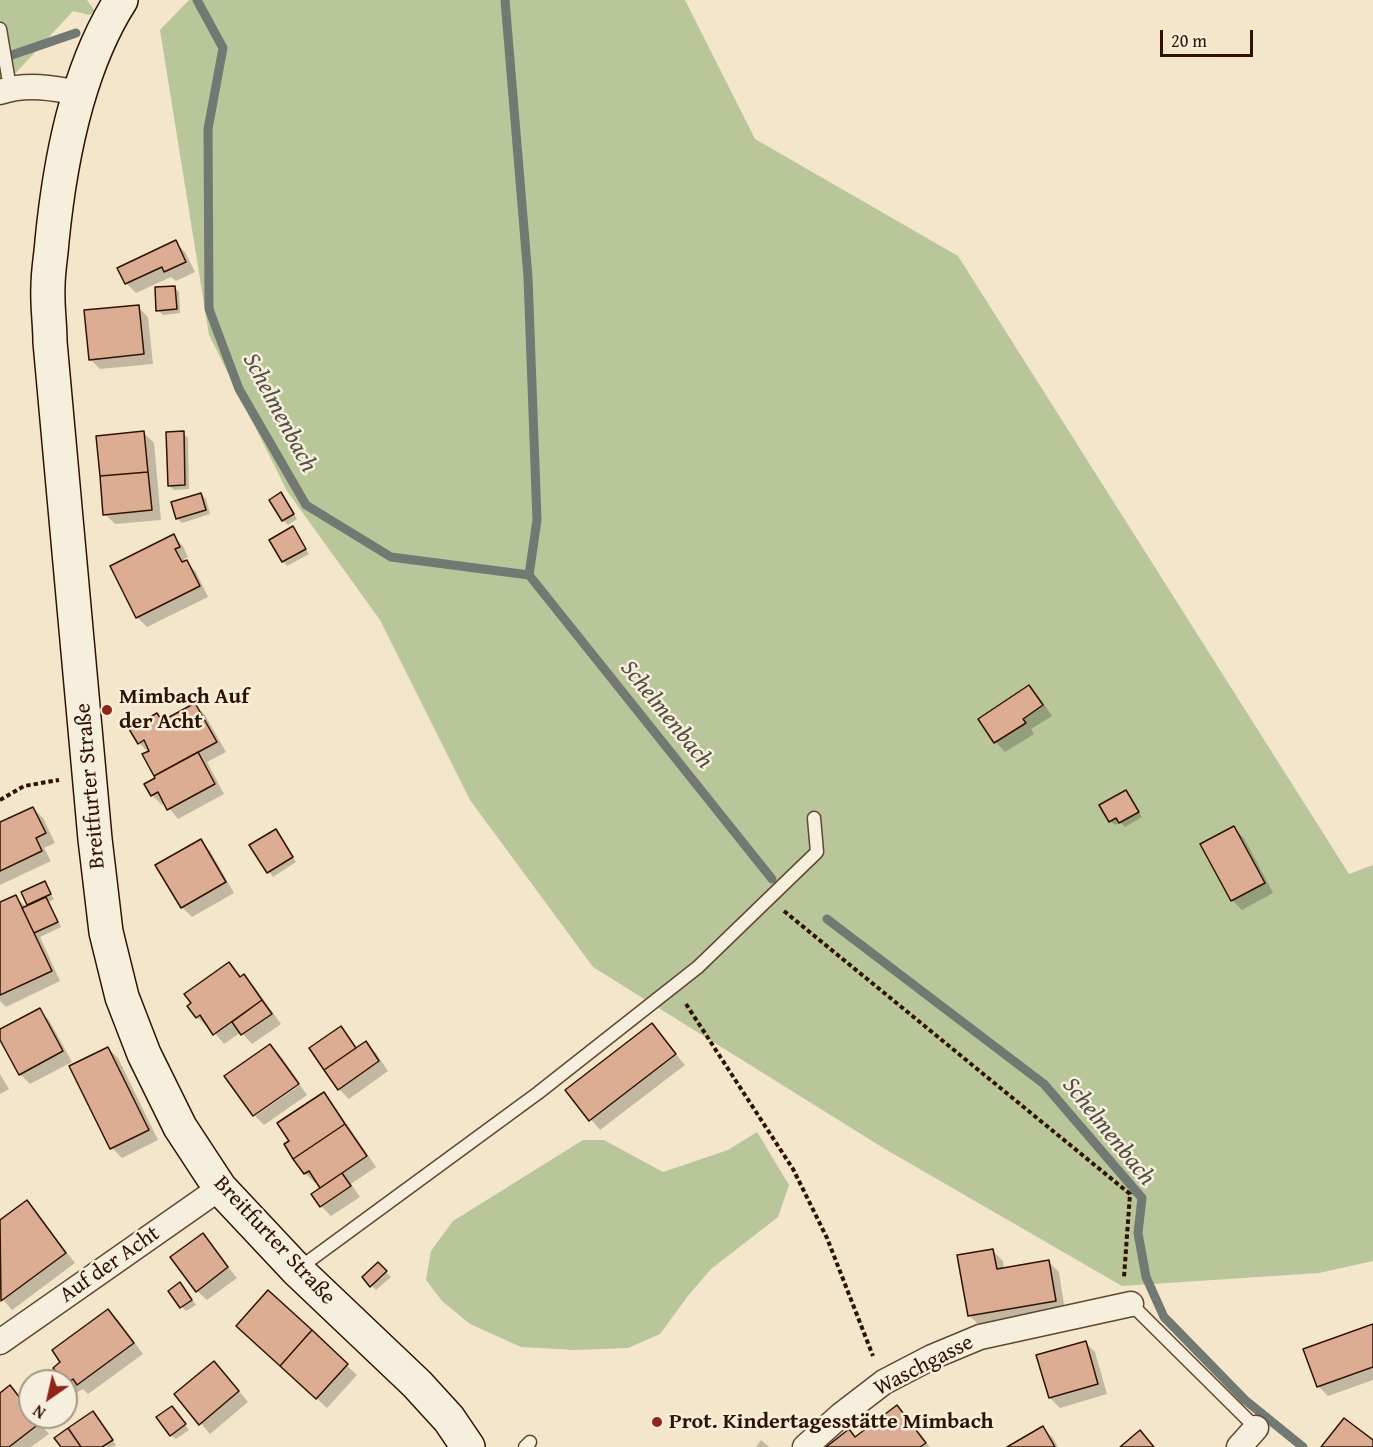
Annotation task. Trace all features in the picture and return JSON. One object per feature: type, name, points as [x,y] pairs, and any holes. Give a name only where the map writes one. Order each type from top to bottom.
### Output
[{"type":"main road","name":"Breitfurter Straße","points":[[118,5],[96,51],[80,93],[67,141],[56,203],[48,287],[50,342],[93,817],[106,932],[122,997],[144,1054],[180,1127],[220,1188],[297,1270],[417,1383],[449,1419],[468,1447]]},
{"type":"street","points":[[5,90],[48,87],[80,93]]},
{"type":"street","name":"Auf der Acht","points":[[0,1342],[220,1188]]},
{"type":"street","name":"Waschgasse","points":[[805,1447],[841,1415],[884,1383],[932,1357],[980,1337],[1127,1305]]},
{"type":"street","points":[[1239,1447],[1256,1428]]},
{"type":"lane","points":[[0,29],[5,90]]},
{"type":"lane","points":[[297,1270],[538,1093],[698,967],[817,852],[814,818]]},
{"type":"lane","points":[[1127,1305],[1256,1428]]},
{"type":"path","points":[[0,800],[24,786]]},
{"type":"path","points":[[770,899],[1130,1194],[1127,1305]]},
{"type":"path","points":[[674,986],[793,1169],[827,1238],[884,1383]]},
{"type":"green space","points":[[0,0],[87,0],[95,11],[89,15],[73,11],[13,76],[0,80]]},
{"type":"green space","points":[[189,0],[685,0],[755,139],[958,256],[1349,874],[1373,865],[1373,1261],[1319,1273],[1122,1286],[885,1149],[593,967],[470,800],[380,620],[287,491],[209,335],[160,30]]},
{"type":"green space","points":[[757,1132],[789,1185],[778,1217],[711,1269],[660,1334],[628,1348],[574,1350],[521,1347],[470,1324],[442,1301],[426,1280],[431,1251],[453,1221],[583,1140],[604,1140],[663,1172],[728,1150]]},
{"type":"building","points":[[176,240],[186,262],[164,272],[162,267],[125,284],[117,268]]},
{"type":"building","points":[[175,286],[177,309],[156,311],[155,287]]},
{"type":"building","points":[[139,305],[144,354],[89,360],[84,310]]},
{"type":"building","points":[[144,431],[148,472],[100,476],[96,436]]},
{"type":"building","points":[[184,431],[185,485],[168,486],[166,432]]},
{"type":"building","points":[[148,472],[152,510],[103,515],[100,476]]},
{"type":"building","points":[[281,492],[294,514],[282,521],[269,500]]},
{"type":"building","points":[[201,493],[206,510],[176,519],[171,502]]},
{"type":"building","points":[[293,526],[306,549],[282,562],[269,540]]},
{"type":"building","points":[[174,534],[180,547],[175,549],[182,562],[187,560],[200,586],[136,618],[110,566]]},
{"type":"building","points":[[1029,685],[1043,705],[1023,719],[1026,723],[994,743],[978,719]]},
{"type":"building","points":[[195,703],[217,742],[154,776],[142,754],[149,751],[144,740],[138,744],[129,729],[157,713],[162,721]]},
{"type":"building","points":[[198,752],[215,784],[167,810],[158,792],[151,796],[144,784]]},
{"type":"building","points":[[1126,790],[1139,812],[1119,823],[1116,818],[1109,822],[1099,805]]},
{"type":"building","points":[[33,807],[46,833],[36,838],[42,851],[0,871],[0,822]]},
{"type":"building","points":[[1234,826],[1265,883],[1231,901],[1200,844]]},
{"type":"building","points":[[276,829],[293,857],[267,873],[249,845]]},
{"type":"building","points":[[201,839],[226,882],[181,908],[155,865]]},
{"type":"building","points":[[45,881],[51,894],[27,905],[21,892]]},
{"type":"building","points":[[16,895],[52,971],[0,995],[0,902]]},
{"type":"building","points":[[46,897],[58,922],[34,933],[22,908]]},
{"type":"building","points":[[229,962],[240,977],[244,974],[262,1000],[213,1035],[200,1015],[196,1018],[187,1006],[191,1003],[184,994]]},
{"type":"building","points":[[262,1000],[272,1014],[241,1035],[232,1022]]},
{"type":"building","points":[[40,1008],[63,1051],[19,1075],[0,1040],[0,1029]]},
{"type":"building","points":[[652,1023],[676,1054],[589,1121],[565,1090]]},
{"type":"building","points":[[341,1026],[356,1048],[324,1070],[309,1048]]},
{"type":"building","points":[[366,1041],[379,1061],[338,1090],[324,1070]]},
{"type":"building","points":[[270,1044],[299,1084],[253,1116],[224,1076]]},
{"type":"building","points":[[108,1047],[149,1130],[110,1149],[69,1066]]},
{"type":"building","points":[[324,1092],[345,1124],[293,1159],[284,1144],[289,1141],[277,1123]]},
{"type":"building","points":[[345,1124],[367,1156],[320,1188],[309,1171],[304,1174],[293,1159]]},
{"type":"building","points":[[342,1173],[351,1186],[320,1207],[311,1194]]},
{"type":"building","points":[[27,1200],[66,1253],[1,1301],[0,1220]]},
{"type":"building","points":[[203,1233],[228,1267],[196,1292],[170,1257]]},
{"type":"building","points":[[993,1249],[997,1269],[1049,1260],[1056,1301],[968,1316],[957,1255]]},
{"type":"building","points":[[378,1262],[387,1271],[370,1287],[362,1277]]},
{"type":"building","points":[[180,1282],[192,1300],[180,1308],[168,1291]]},
{"type":"building","points":[[268,1290],[312,1330],[280,1366],[236,1326]]},
{"type":"building","points":[[108,1309],[134,1343],[78,1384],[78,1369],[53,1368],[60,1362],[52,1350]]},
{"type":"building","points":[[1373,1324],[1373,1367],[1317,1387],[1303,1349]]},
{"type":"building","points":[[312,1330],[348,1364],[316,1399],[280,1366]]},
{"type":"building","points":[[1086,1341],[1098,1384],[1049,1398],[1036,1355]]},
{"type":"building","points":[[214,1361],[239,1391],[199,1425],[174,1394]]},
{"type":"building","points":[[10,1385],[18,1395],[18,1429],[32,1429],[9,1447],[0,1447],[0,1393]]},
{"type":"building","points":[[897,1405],[926,1443],[920,1447],[826,1447],[849,1429],[855,1437]]},
{"type":"building","points":[[172,1406],[186,1424],[170,1436],[156,1417]]},
{"type":"building","points":[[93,1411],[113,1440],[102,1447],[81,1447],[69,1429],[78,1429],[78,1421]]},
{"type":"building","points":[[1344,1418],[1373,1440],[1373,1447],[1321,1447]]},
{"type":"building","points":[[1043,1426],[1055,1447],[1007,1447]]},
{"type":"building","points":[[69,1429],[81,1447],[61,1447],[54,1438]]},
{"type":"building","points":[[1140,1430],[1154,1447],[1120,1447]]},
{"type":"waterway","name":"Schelmenbach","points":[[197,0],[223,48],[208,129],[209,309],[239,389],[306,505],[391,557],[529,575],[772,879]]},
{"type":"waterway","name":"Schelmenbach","points":[[505,0],[528,277],[537,520],[529,575]]},
{"type":"waterway","points":[[6,57],[76,33]]},
{"type":"waterway","name":"Schelmenbach","points":[[827,919],[1044,1084],[1142,1198],[1138,1233],[1146,1277],[1164,1317],[1245,1400],[1303,1447]]},
{"type":"place","name":"Mimbach Auf der Acht","points":[[107,710]]},
{"type":"place","name":"Prot. Kindertagesstätte Mimbach","points":[[657,1422]]}]
